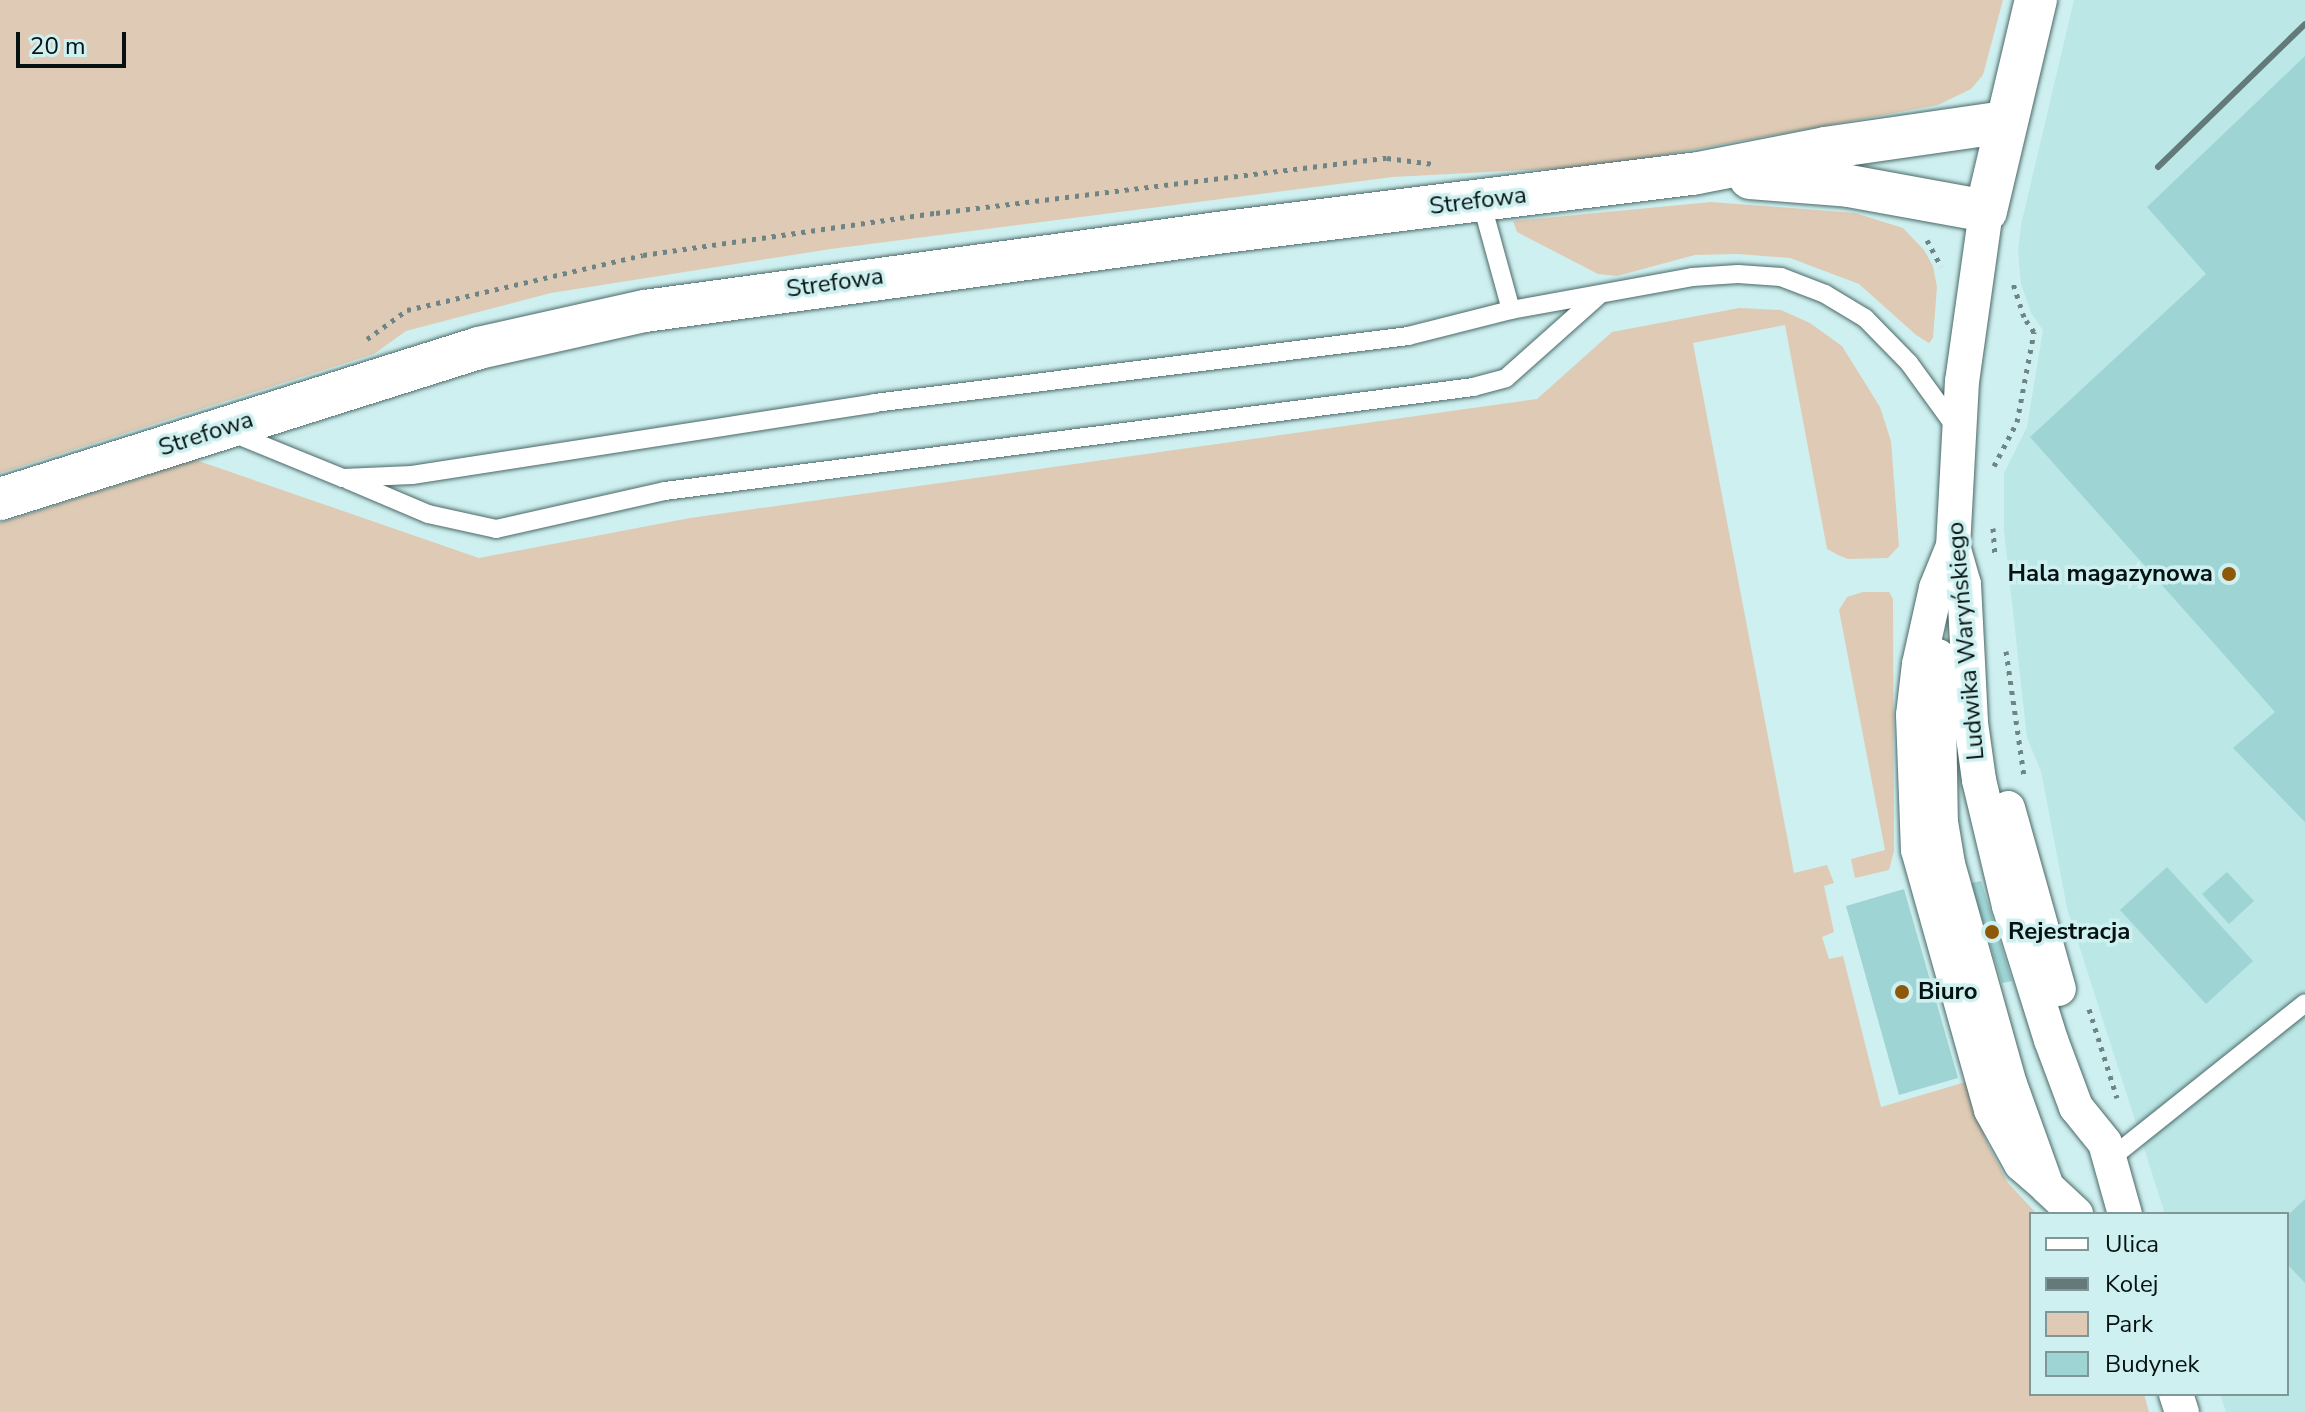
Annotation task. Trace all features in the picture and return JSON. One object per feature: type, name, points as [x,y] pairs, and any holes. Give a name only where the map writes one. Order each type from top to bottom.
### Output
[{"type":"street","name":"Ludwika Waryńskiego","points":[[2036,0],[1986,211],[1963,367],[1950,586],[1979,780],[2009,906],[2076,1107],[2108,1151],[2124,1212]]},
{"type":"street","name":"Strefowa","points":[[0,499],[479,348],[645,311],[1194,236],[1693,174],[1825,148],[2006,122]]},
{"type":"street","name":"Strefowa","points":[[1693,174],[1849,186],[1986,211]]},
{"type":"street","points":[[1950,586],[1941,822],[1948,864],[2010,1084],[2047,1187],[2074,1212]]},
{"type":"lane","points":[[1481,201],[1511,310]]},
{"type":"lane","points":[[343,478],[426,473],[875,403],[1408,336],[1511,310],[1692,277],[1738,274],[1781,277],[1825,294],[1865,318],[1909,363],[1959,431]]},
{"type":"lane","points":[[221,429],[428,514],[496,529],[665,491],[1473,387],[1506,378],[1598,296]]},
{"type":"lane","points":[[2108,1151],[2305,1003]]},
{"type":"path","points":[[1926,239],[1941,265],[1944,281]]},
{"type":"path","points":[[2017,422],[2025,378]]},
{"type":"shaded area","points":[[2074,0],[2305,0],[2305,1412],[2226,1412],[2221,1396],[2289,1396],[2289,1212],[2164,1212],[2067,908],[2041,771],[2027,738],[2004,530],[2004,473],[2027,427],[2043,330],[2031,313],[2021,284],[2018,251],[2021,225]]},
{"type":"green space","points":[[0,0],[2003,0],[1983,75],[1971,89],[1938,105],[1603,166],[1393,177],[831,249],[551,293],[406,331],[374,354],[0,473]]},
{"type":"green space","points":[[1711,202],[1855,213],[1903,228],[1924,250],[1933,266],[1937,287],[1933,338],[1929,343],[1916,335],[1859,284],[1790,258],[1695,255],[1617,276],[1598,274],[1517,232],[1513,221]]},
{"type":"green space","points":[[1739,308],[1781,310],[1810,323],[1842,346],[1880,407],[1891,441],[1899,546],[1888,558],[1848,559],[1827,549],[1785,325],[1693,343],[1794,873],[1827,865],[1834,883],[1824,886],[1834,932],[1822,937],[1829,959],[1843,956],[1881,1107],[1969,1081],[1985,1139],[2008,1183],[2035,1212],[2029,1212],[2029,1396],[2145,1396],[2149,1412],[0,1412],[0,523],[150,475],[190,458],[479,558],[690,518],[1537,399],[1612,332]]},
{"type":"green space","points":[[1863,592],[1889,592],[1893,599],[1894,851],[1889,870],[1855,878],[1851,859],[1885,850],[1839,610],[1847,597]]},
{"type":"building","name":"Hala magazynowa","points":[[2305,56],[2305,822],[2233,748],[2275,712],[2030,437],[2206,274],[2147,207]]},
{"type":"building","points":[[2167,867],[2253,961],[2206,1004],[2120,910]]},
{"type":"building","points":[[2227,872],[2254,901],[2229,924],[2202,894]]},
{"type":"building","name":"Rejestracja","points":[[1981,881],[2012,981],[2002,983],[1971,883]]},
{"type":"building","name":"Biuro","points":[[1904,889],[1958,1078],[1899,1095],[1846,906]]},
{"type":"building","points":[[2305,1199],[2305,1283],[2289,1266],[2289,1214]]},
{"type":"railway","points":[[2158,167],[2305,24]]},
{"type":"place","name":"Hala magazynowa","points":[[2229,574]]},
{"type":"place","name":"Rejestracja","points":[[1992,932]]},
{"type":"place","name":"Biuro","points":[[1902,992]]}]
